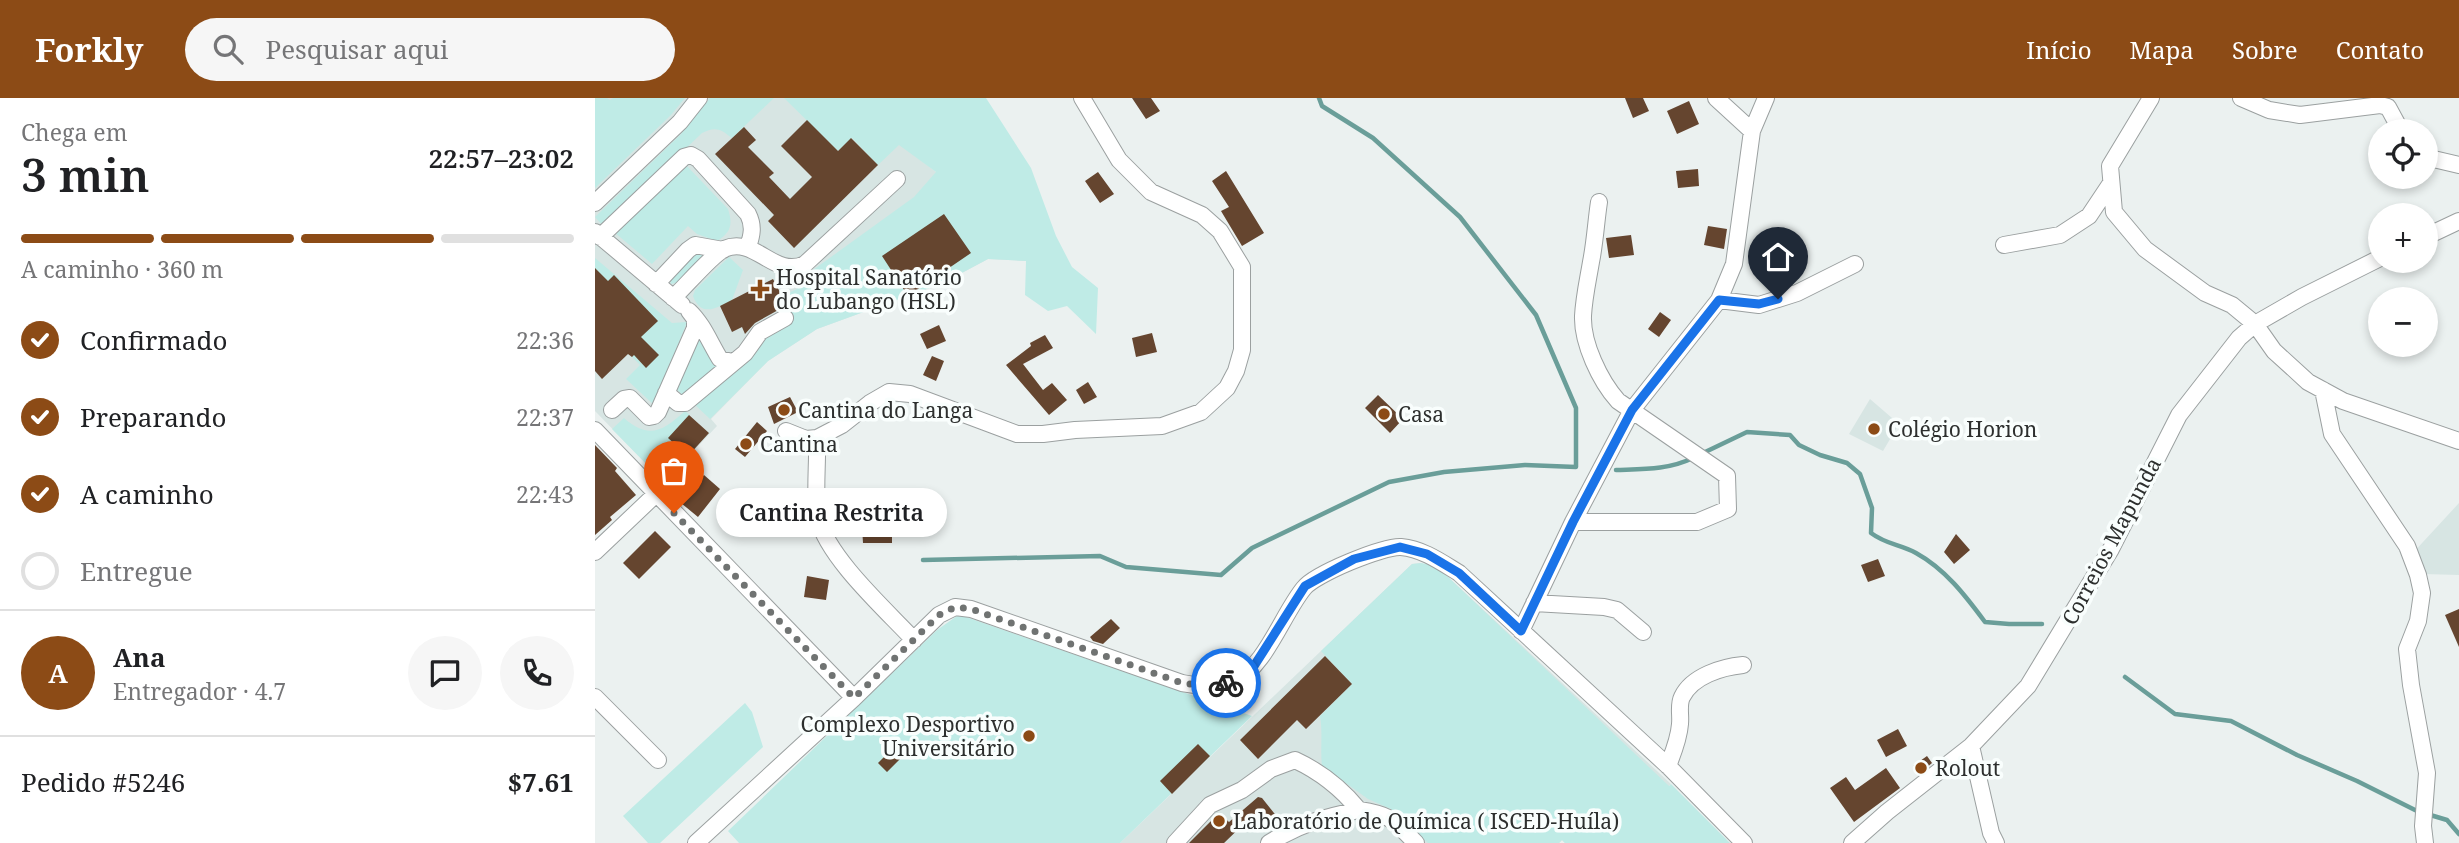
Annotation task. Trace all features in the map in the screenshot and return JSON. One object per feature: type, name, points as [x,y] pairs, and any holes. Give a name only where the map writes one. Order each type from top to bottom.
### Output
[{"type":"street","points":[[595,203],[680,122],[699,98]]},
{"type":"street","points":[[786,431],[806,439],[817,438],[842,425],[870,403],[889,393],[910,394],[1017,434],[1162,426],[1201,412],[1227,387],[1236,371],[1241,350],[1242,267],[1220,231],[1202,215],[1151,192],[1119,160],[1082,98]]},
{"type":"street","points":[[1716,98],[1752,131]]},
{"type":"street","points":[[1521,631],[1573,522],[1632,410],[1719,300],[1734,264],[1752,131],[1766,98]]},
{"type":"street","points":[[2151,98],[2110,166],[2114,212],[2145,249],[2205,293],[2232,305],[2255,324],[2274,351],[2308,382],[2343,401],[2459,441]]},
{"type":"street","points":[[2241,98],[2269,110],[2300,115],[2380,105],[2388,107],[2394,119]]},
{"type":"street","points":[[732,362],[720,359],[699,321],[689,311],[598,235],[684,157],[691,155],[698,159],[748,214],[753,224],[748,247]]},
{"type":"street","points":[[2438,160],[2459,165]]},
{"type":"street","points":[[673,298],[723,250],[736,246],[748,247],[778,265],[798,267],[805,264],[897,179]]},
{"type":"street","points":[[2004,245],[2060,235],[2089,216],[2111,183]]},
{"type":"street","points":[[1573,522],[1697,522],[1728,509],[1727,475],[1618,401],[1604,386],[1591,354],[1583,320],[1599,202]]},
{"type":"street","points":[[2438,230],[2459,220]]},
{"type":"street","points":[[656,284],[695,245],[723,250]]},
{"type":"street","points":[[1719,300],[1759,304],[1797,293],[1855,264]]},
{"type":"street","name":"Correios Mapunda","points":[[1852,843],[1971,746],[2028,686],[2111,549],[2179,415],[2223,357],[2255,324],[2368,264]]},
{"type":"street","points":[[612,410],[624,399],[630,398],[649,417],[654,416],[695,328],[695,319],[689,311]]},
{"type":"street","points":[[666,393],[678,403],[685,403],[751,347],[760,332],[785,318]]},
{"type":"street","points":[[2323,390],[2332,434],[2407,546],[2418,575],[2422,593],[2418,621],[2407,649],[2427,773],[2423,827],[2425,843]]},
{"type":"street","points":[[595,430],[854,698]]},
{"type":"street","points":[[817,438],[818,516],[825,539],[850,571],[914,640]]},
{"type":"street","points":[[595,552],[656,494]]},
{"type":"street","points":[[696,843],[854,698],[939,615],[955,607],[971,609],[1182,683],[1212,687],[1236,681],[1254,666],[1305,586],[1354,559],[1400,547],[1427,554],[1459,573],[1668,766],[1744,843]]},
{"type":"street","points":[[1534,603],[1617,610],[1643,632]]},
{"type":"street","points":[[1668,766],[1680,726],[1680,701],[1683,694],[1715,670],[1743,664]]},
{"type":"street","points":[[595,697],[657,760]]},
{"type":"street","points":[[1971,746],[1991,834],[1996,843]]},
{"type":"street","points":[[1175,843],[1210,805],[1242,790],[1271,769],[1295,760],[1317,770],[1346,793],[1359,810]]},
{"type":"street","points":[[1269,843],[1292,829],[1320,818],[1359,810],[1383,813],[1392,818],[1416,843]]},
{"type":"shaded area","name":"Hospital Sanatório do Lubango (HSL)","points":[[595,98],[842,98],[936,172],[1026,261],[988,259],[943,283],[817,329],[768,361],[711,419],[717,426],[671,475],[657,475],[595,411]]},
{"type":"shaded area","points":[[595,98],[685,98],[671,115],[595,188]]},
{"type":"shaded area","points":[[710,98],[774,98],[732,138],[718,130],[702,133],[604,227],[595,217],[681,134]]},
{"type":"shaded area","points":[[784,98],[986,98],[1031,168],[1056,236],[1072,267],[1098,288],[1096,334],[1067,306],[1048,311],[1025,295],[1026,261],[988,259],[943,283],[817,329],[768,361],[710,419],[692,402],[764,332],[794,317],[782,296],[797,289],[795,283],[914,197],[936,172],[899,145],[878,165],[852,138],[838,151]]},
{"type":"shaded area","points":[[685,164],[728,209],[730,228],[717,241],[697,234],[688,226],[652,264],[614,232]]},
{"type":"shaded area","points":[[696,252],[703,252],[704,256],[679,282],[671,284],[670,280]]},
{"type":"shaded area","points":[[729,257],[743,270],[732,300],[710,309],[700,307],[693,296],[695,290]]},
{"type":"shaded area","points":[[595,258],[672,323],[687,322],[654,405],[626,379],[640,365],[595,319]]},
{"type":"shaded area","points":[[698,339],[722,365],[686,398],[674,387]]},
{"type":"shaded area","name":"Colégio Horion","points":[[1870,399],[1899,424],[1883,451],[1849,434]]},
{"type":"shaded area","points":[[685,411],[690,415],[669,438],[688,456],[671,475],[657,475],[612,429],[624,418],[641,429],[656,430],[670,424]]},
{"type":"shaded area","points":[[2459,503],[2459,575],[2423,574],[2411,555]]},
{"type":"shaded area","points":[[1421,563],[1446,575],[1671,784],[1611,843],[1565,843],[1562,840],[1559,843],[1120,843],[1412,564]]},
{"type":"shaded area","points":[[1412,564],[1431,565],[1446,575],[1669,786],[1671,784],[1730,843],[1565,843],[1562,840],[1559,843],[1428,843],[1391,809],[1368,799],[1322,766],[1320,716],[1352,684],[1321,651]]},
{"type":"shaded area","name":"Complexo Desportivo Universitário","points":[[957,616],[1252,716],[1120,843],[739,843],[728,831],[937,630]]},
{"type":"shaded area","points":[[745,703],[752,712],[763,747],[660,843],[648,843],[623,816]]},
{"type":"building","points":[[1132,98],[1151,98],[1160,111],[1146,119]]},
{"type":"building","points":[[1625,98],[1643,98],[1649,111],[1633,118]]},
{"type":"building","points":[[1689,101],[1699,124],[1677,134],[1667,111]]},
{"type":"building","points":[[807,120],[838,151],[851,138],[878,165],[794,248],[768,221],[774,215],[715,154],[744,127],[756,140],[748,147],[774,173],[769,177],[790,199],[812,177],[781,146]]},
{"type":"building","points":[[1698,169],[1699,186],[1678,188],[1676,171]]},
{"type":"building","points":[[1226,171],[1264,233],[1242,246],[1221,211],[1229,207],[1212,181]]},
{"type":"building","points":[[1098,172],[1114,194],[1100,203],[1085,181]]},
{"type":"building","points":[[944,214],[971,253],[908,296],[882,256]]},
{"type":"building","points":[[1708,226],[1727,229],[1724,249],[1704,245]]},
{"type":"building","points":[[1631,235],[1634,255],[1609,258],[1606,238]]},
{"type":"building","points":[[595,268],[608,281],[614,275],[658,321],[641,337],[659,355],[646,368],[634,355],[632,357],[628,354],[602,379],[595,371]]},
{"type":"building","points":[[773,279],[789,309],[780,309],[755,323],[745,334],[742,327],[732,332],[720,306]]},
{"type":"building","points":[[1660,312],[1671,320],[1659,337],[1648,329]]},
{"type":"building","points":[[939,325],[946,341],[927,349],[920,334]]},
{"type":"building","points":[[1152,333],[1157,352],[1136,357],[1132,338]]},
{"type":"building","points":[[1045,335],[1053,348],[1023,364],[1043,390],[1052,383],[1067,400],[1049,415],[1006,365],[1031,346],[1030,343]]},
{"type":"building","points":[[932,356],[944,361],[936,381],[923,375]]},
{"type":"building","points":[[1088,382],[1097,397],[1084,404],[1076,390]]},
{"type":"building","name":"Casa","points":[[1378,395],[1403,419],[1390,433],[1365,408]]},
{"type":"building","points":[[790,397],[798,412],[774,424],[768,407]]},
{"type":"building","points":[[689,415],[709,433],[688,456],[668,438]]},
{"type":"building","points":[[757,422],[767,431],[745,457],[735,449]]},
{"type":"building","points":[[595,445],[617,468],[615,471],[636,495],[610,517],[612,520],[595,535]]},
{"type":"building","points":[[704,475],[720,489],[698,517],[681,503]]},
{"type":"building","points":[[892,526],[892,543],[863,543],[862,527]]},
{"type":"building","points":[[655,531],[671,547],[639,579],[623,563]]},
{"type":"building","points":[[1956,534],[1970,550],[1954,564],[1944,552]]},
{"type":"building","points":[[1878,559],[1885,576],[1868,582],[1861,565]]},
{"type":"building","points":[[807,576],[829,580],[826,600],[804,597]]},
{"type":"building","points":[[2459,609],[2459,647],[2445,615]]},
{"type":"building","points":[[1111,619],[1120,628],[1103,644],[1093,641],[1090,637]]},
{"type":"building","points":[[1325,656],[1352,684],[1306,729],[1297,720],[1258,759],[1240,740]]},
{"type":"building","points":[[1898,729],[1907,746],[1886,757],[1877,740]]},
{"type":"building","points":[[900,741],[909,750],[887,772],[878,763]]},
{"type":"building","points":[[1198,744],[1210,756],[1172,794],[1160,781]]},
{"type":"building","points":[[1927,756],[1932,763],[1919,774],[1913,766]]},
{"type":"building","points":[[1886,768],[1900,788],[1854,822],[1830,788],[1846,777],[1855,790]]},
{"type":"building","points":[[1258,797],[1262,798],[1278,818],[1275,821],[1277,823],[1266,832],[1252,816],[1224,843],[1189,843],[1219,813],[1229,822]]},
{"type":"waterway","points":[[923,560],[1100,556],[1126,567],[1221,575],[1252,548],[1389,482],[1444,472],[1525,465],[1576,467],[1576,408],[1536,315],[1460,217],[1373,138],[1322,106],[1319,98]]},
{"type":"waterway","points":[[1701,454],[1747,432],[1790,435],[1799,445],[1847,463],[1860,474],[1872,508],[1871,533],[1926,559],[1962,593],[1985,622],[2042,624]]},
{"type":"waterway","points":[[1616,470],[1665,467],[1693,458]]},
{"type":"waterway","points":[[2125,677],[2175,714],[2231,721],[2419,812]]},
{"type":"waterway","points":[[2427,814],[2447,820],[2459,834]]},
{"type":"way so far","points":[[674,513],[854,698],[939,615],[955,607],[971,609],[1182,683],[1212,687],[1226,683]]},
{"type":"place","name":"Hospital Sanatório do Lubango (HSL)","points":[[760,289]]},
{"type":"place","name":"Cantina do Langa","points":[[784,410]]},
{"type":"place","name":"Casa","points":[[1384,414]]},
{"type":"place","name":"Colégio Horion","points":[[1874,429]]},
{"type":"place","name":"Cantina","points":[[746,444]]},
{"type":"place","name":"Cantina Restrita","points":[[674,513]]},
{"type":"place","name":"Complexo Desportivo Universitário","points":[[1029,736]]},
{"type":"place","name":"Rolout","points":[[1921,768]]},
{"type":"place","name":"Laboratório de Química ( ISCED-Huíla)","points":[[1219,821]]},
{"type":"route","points":[[1226,683],[1236,681],[1254,666],[1305,586],[1354,559],[1400,547],[1427,554],[1459,573],[1521,631],[1573,522],[1632,410],[1719,300],[1759,304],[1778,299]]}]
